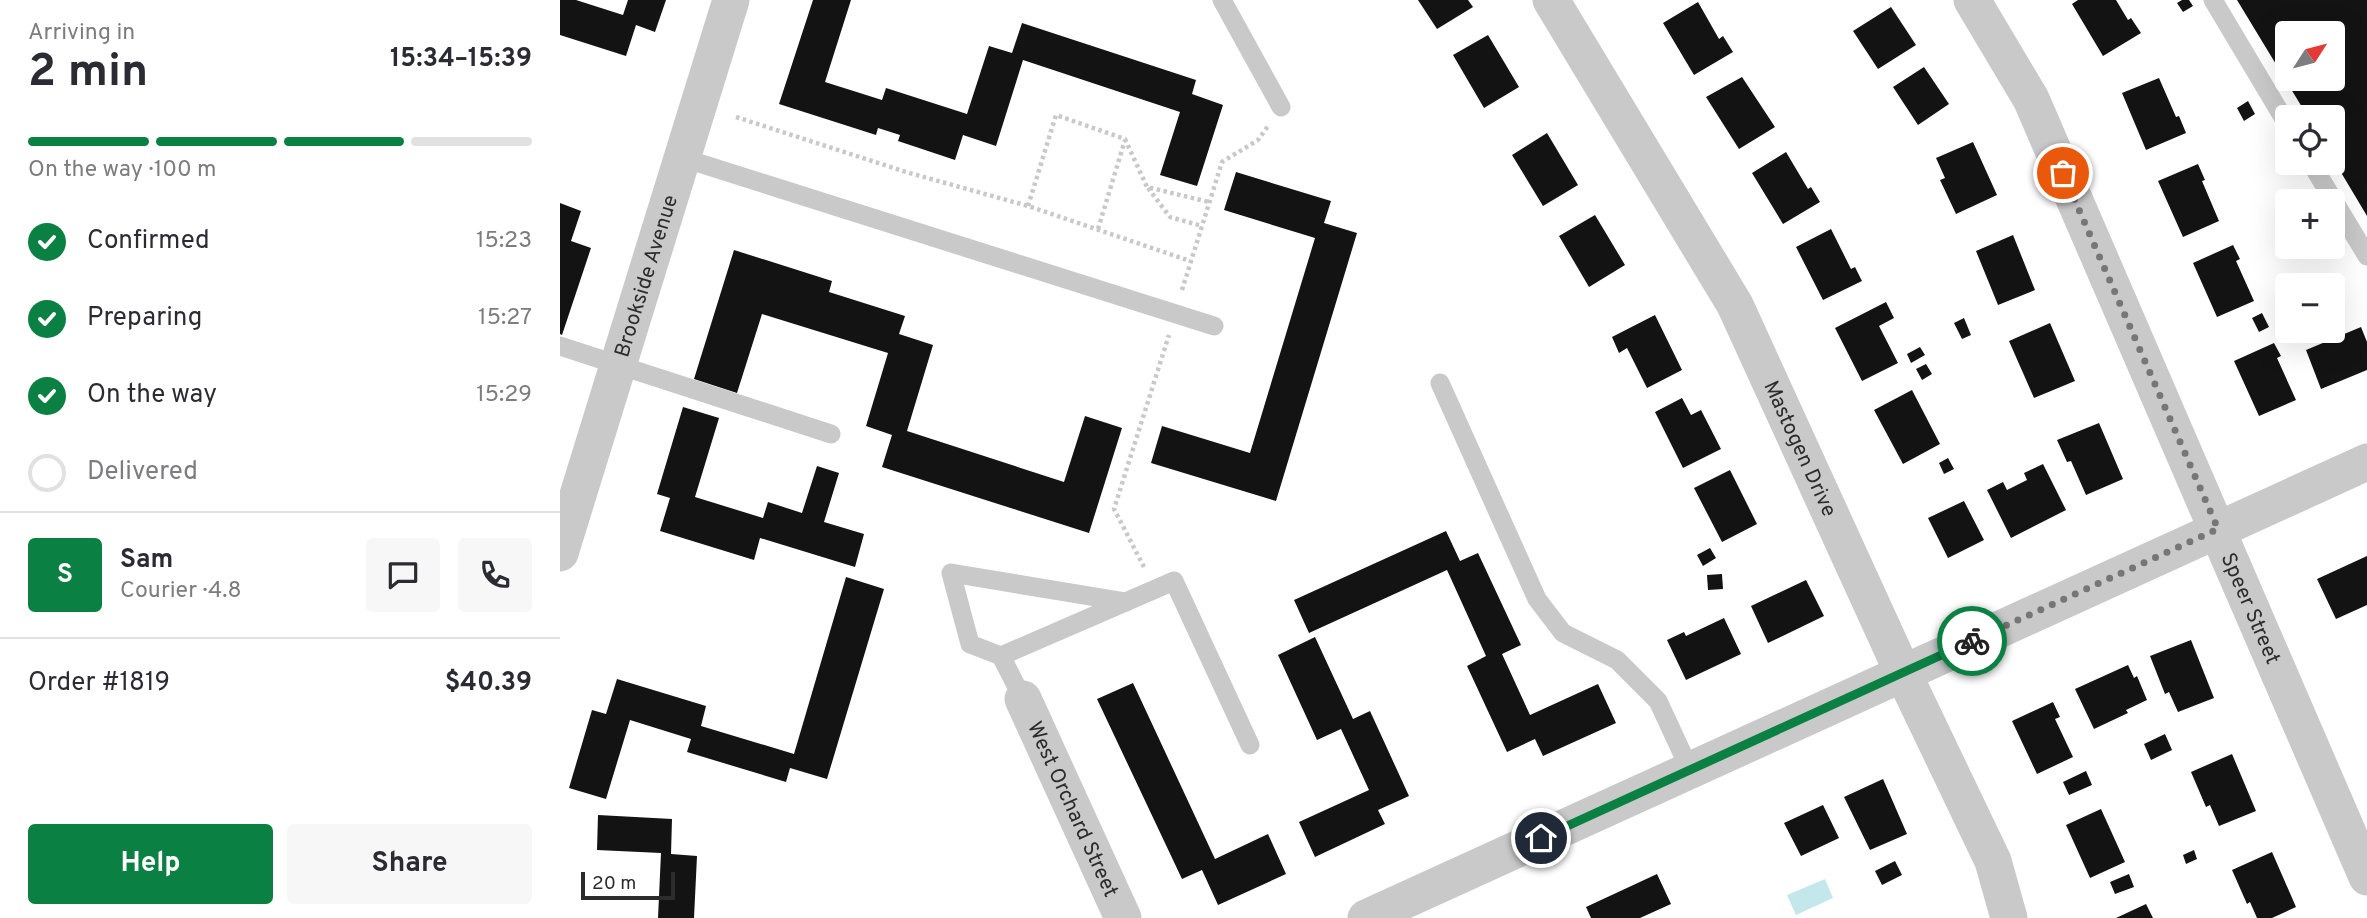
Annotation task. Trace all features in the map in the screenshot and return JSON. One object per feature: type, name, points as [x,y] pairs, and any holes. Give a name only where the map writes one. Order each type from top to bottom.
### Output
[{"type":"street","name":"Brookside Avenue","points":[[560,553],[731,0]]},
{"type":"street","name":"Mastogen Drive","points":[[1551,0],[1735,305],[1903,673],[1993,861],[2009,918]]},
{"type":"street","name":"Speer Street","points":[[1972,0],[2031,99],[2367,877]]},
{"type":"street","points":[[1366,918],[2367,462]]},
{"type":"street","name":"West Orchard Street","points":[[1023,699],[1124,918]]},
{"type":"lane","points":[[1222,0],[1281,107]]},
{"type":"lane","points":[[2213,0],[2276,105]]},
{"type":"lane","points":[[683,158],[1214,326]]},
{"type":"lane","points":[[2318,175],[2367,256]]},
{"type":"lane","points":[[560,346],[831,434]]},
{"type":"lane","points":[[1440,383],[1537,599],[1563,633],[1617,660],[1658,701],[1690,770]]},
{"type":"lane","points":[[1023,699],[1001,656],[970,644],[951,573],[1126,602]]},
{"type":"lane","points":[[1001,656],[1174,581],[1250,745]]},
{"type":"path","points":[[1028,206],[1056,115],[1125,139],[1147,187],[1170,217],[1202,226]]},
{"type":"path","points":[[736,117],[906,173],[1028,206],[1189,261]]},
{"type":"path","points":[[1098,229],[1125,139]]},
{"type":"path","points":[[1147,187],[1209,202]]},
{"type":"water","points":[[1825,879],[1833,898],[1796,915],[1787,895]]},
{"type":"building","points":[[560,0],[576,0],[623,15],[628,0],[666,0],[655,32],[636,25],[626,56],[560,35]]},
{"type":"building","points":[[813,0],[851,0],[825,82],[882,100],[886,88],[967,114],[989,46],[1012,53],[1022,23],[1196,80],[1192,94],[1223,105],[1197,186],[1160,175],[1180,112],[1023,60],[996,146],[963,135],[955,160],[898,141],[900,135],[878,128],[876,135],[779,104]]},
{"type":"building","points":[[1418,0],[1468,0],[1473,7],[1437,29]]},
{"type":"building","points":[[2078,0],[2116,0],[2128,20],[2131,18],[2141,33],[2103,56],[2072,4]]},
{"type":"building","points":[[2189,0],[2193,6],[2183,12],[2177,3]]},
{"type":"building","points":[[2237,0],[2367,0],[2367,216],[2343,175],[2345,175],[2345,105],[2301,105],[2292,91],[2345,91],[2345,21],[2275,21],[2275,63]]},
{"type":"building","points":[[1698,2],[1719,39],[1723,36],[1733,52],[1694,75],[1663,23]]},
{"type":"building","points":[[1891,7],[1916,45],[1878,69],[1853,31]]},
{"type":"building","points":[[1488,35],[1519,87],[1484,108],[1453,55]]},
{"type":"building","points":[[1924,67],[1949,104],[1918,125],[1893,87]]},
{"type":"building","points":[[1742,77],[1775,127],[1739,149],[1706,97]]},
{"type":"building","points":[[2159,78],[2186,133],[2146,150],[2122,93]]},
{"type":"building","points":[[2248,101],[2255,114],[2244,121],[2237,108]]},
{"type":"building","points":[[1547,133],[1578,185],[1543,206],[1512,155]]},
{"type":"building","points":[[1973,142],[1997,195],[1956,214],[1940,180],[1945,178],[1936,158]]},
{"type":"building","points":[[1786,152],[1808,189],[1811,187],[1820,202],[1783,224],[1752,173]]},
{"type":"building","points":[[2198,164],[2205,180],[2202,181],[2219,221],[2183,237],[2158,181]]},
{"type":"building","points":[[1236,172],[1331,201],[1324,223],[1357,233],[1276,501],[1151,463],[1162,426],[1250,453],[1315,238],[1224,210]]},
{"type":"building","points":[[560,203],[581,211],[571,241],[591,248],[562,335],[560,334]]},
{"type":"building","points":[[1595,215],[1625,265],[1589,287],[1559,236]]},
{"type":"building","points":[[1831,229],[1851,269],[1855,267],[1862,281],[1823,300],[1796,247]]},
{"type":"building","points":[[2013,235],[2035,290],[1998,305],[1976,251]]},
{"type":"building","points":[[2233,245],[2240,259],[2236,261],[2254,301],[2217,317],[2193,263]]},
{"type":"building","points":[[734,250],[832,281],[829,292],[905,316],[899,334],[933,345],[907,431],[1064,482],[1085,416],[1122,428],[1089,533],[882,467],[892,435],[866,426],[888,353],[762,314],[737,393],[694,379]]},
{"type":"building","points":[[1886,302],[1894,318],[1879,326],[1898,363],[1862,381],[1835,328]]},
{"type":"building","points":[[2262,313],[2269,327],[2259,332],[2252,318]]},
{"type":"building","points":[[1655,315],[1682,370],[1647,388],[1627,348],[1619,353],[1612,337]]},
{"type":"building","points":[[1964,318],[1971,335],[1962,339],[1954,323]]},
{"type":"building","points":[[2050,323],[2075,381],[2034,398],[2009,341]]},
{"type":"building","points":[[2361,327],[2367,342],[2367,370],[2321,389],[2306,350],[2323,343],[2345,343],[2345,334]]},
{"type":"building","points":[[2274,343],[2281,356],[2277,358],[2296,400],[2259,416],[2234,361]]},
{"type":"building","points":[[1920,347],[1925,355],[1911,363],[1907,354]]},
{"type":"building","points":[[1926,364],[1932,374],[1922,380],[1916,369]]},
{"type":"building","points":[[1912,390],[1940,444],[1903,464],[1874,410]]},
{"type":"building","points":[[1682,398],[1691,415],[1701,410],[1721,449],[1683,468],[1655,412]]},
{"type":"building","points":[[683,407],[719,418],[695,497],[763,518],[768,502],[802,513],[817,466],[839,473],[824,522],[864,534],[855,567],[760,538],[754,560],[660,531],[670,498],[657,494]]},
{"type":"building","points":[[2099,423],[2123,479],[2086,495],[2071,461],[2067,462],[2057,440]]},
{"type":"building","points":[[1948,458],[1954,469],[1944,474],[1939,463]]},
{"type":"building","points":[[2043,464],[2066,510],[2011,538],[1987,490],[2003,482],[2007,490],[2027,480],[2024,473]]},
{"type":"building","points":[[1730,470],[1757,524],[1722,542],[1694,488]]},
{"type":"building","points":[[1964,501],[1984,540],[1948,558],[1928,518]]},
{"type":"building","points":[[1446,531],[1460,561],[1478,553],[1521,645],[1502,654],[1530,715],[1598,684],[1616,723],[1543,756],[1535,739],[1507,752],[1467,666],[1486,656],[1447,570],[1309,633],[1294,600]]},
{"type":"building","points":[[1710,548],[1716,558],[1703,566],[1697,555]]},
{"type":"building","points":[[2367,556],[2367,605],[2336,619],[2317,579]]},
{"type":"building","points":[[1722,574],[1723,589],[1708,590],[1707,575]]},
{"type":"building","points":[[846,577],[884,589],[827,779],[790,768],[786,782],[687,752],[691,739],[630,720],[606,799],[569,788],[592,710],[606,714],[617,679],[706,706],[701,726],[794,754]]},
{"type":"building","points":[[1806,580],[1824,616],[1768,643],[1751,606]]},
{"type":"building","points":[[1724,618],[1741,654],[1686,680],[1667,640],[1684,632],[1686,636]]},
{"type":"building","points":[[1315,637],[1353,719],[1370,711],[1409,796],[1378,810],[1385,824],[1315,857],[1299,822],[1369,790],[1341,729],[1317,740],[1278,655]]},
{"type":"building","points":[[2191,640],[2214,698],[2178,712],[2169,692],[2165,694],[2150,656]]},
{"type":"building","points":[[2128,665],[2134,678],[2137,676],[2147,700],[2126,710],[2128,713],[2094,729],[2075,689]]},
{"type":"building","points":[[1133,683],[1215,859],[1268,834],[1286,874],[1218,905],[1202,870],[1182,879],[1097,699]]},
{"type":"building","points":[[2053,702],[2060,717],[2055,719],[2073,757],[2037,774],[2012,721]]},
{"type":"building","points":[[2165,734],[2172,750],[2151,760],[2144,744]]},
{"type":"building","points":[[2232,754],[2256,811],[2219,826],[2210,805],[2206,807],[2191,772]]},
{"type":"building","points":[[2086,771],[2092,785],[2069,795],[2063,782]]},
{"type":"building","points":[[1883,779],[1907,834],[1870,850],[1844,797]]},
{"type":"building","points":[[1823,805],[1839,838],[1801,856],[1784,823]]},
{"type":"building","points":[[2101,809],[2125,862],[2090,878],[2066,825]]},
{"type":"building","points":[[598,815],[672,819],[671,854],[697,856],[694,918],[658,918],[661,853],[597,850]]},
{"type":"building","points":[[2194,850],[2197,859],[2186,864],[2183,855]]},
{"type":"building","points":[[2272,852],[2296,907],[2272,918],[2257,918],[2250,902],[2247,904],[2232,870]]},
{"type":"building","points":[[1895,861],[1902,875],[1882,885],[1875,871]]},
{"type":"building","points":[[1657,874],[1671,904],[1640,918],[1591,918],[1586,907]]},
{"type":"building","points":[[2129,874],[2134,887],[2115,894],[2110,882]]},
{"type":"building","points":[[2146,904],[2153,918],[2116,918]]},
{"type":"way so far","points":[[1972,641],[2218,529],[2063,173]]},
{"type":"route","points":[[1541,838],[1972,641]]}]
